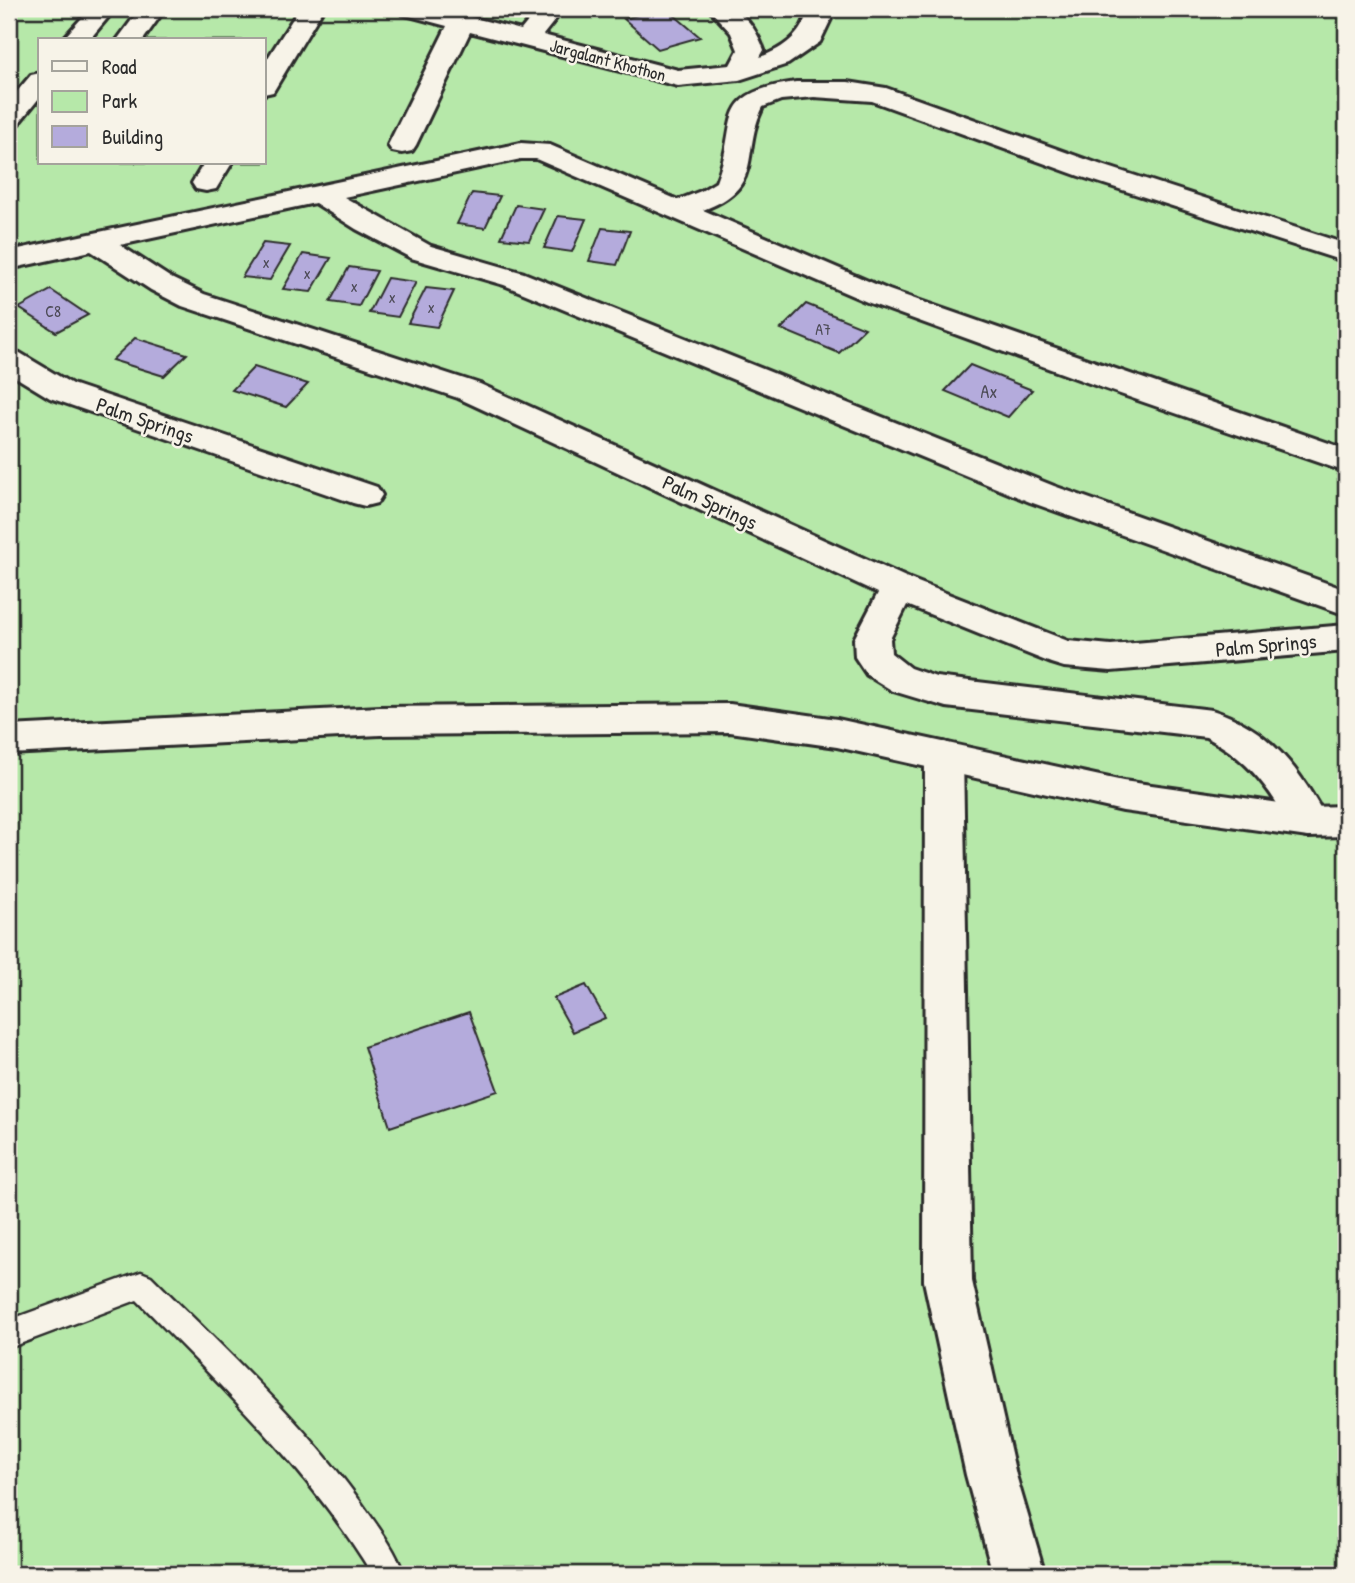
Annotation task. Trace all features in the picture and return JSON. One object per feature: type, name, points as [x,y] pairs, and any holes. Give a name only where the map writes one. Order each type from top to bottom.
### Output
[{"type":"street","points":[[77,38],[103,9]]},
{"type":"street","points":[[131,38],[153,9]]},
{"type":"street","points":[[266,83],[311,9]]},
{"type":"street","name":"Jargalant Khothon","points":[[411,9],[677,78],[739,72],[779,59],[811,37],[818,19],[814,9]]},
{"type":"street","points":[[527,39],[547,15],[544,9]]},
{"type":"street","points":[[720,9],[741,27],[748,38],[751,50],[739,72]]},
{"type":"street","points":[[402,145],[462,22]]},
{"type":"street","points":[[9,119],[38,83]]},
{"type":"street","points":[[678,210],[721,191],[730,183],[735,153],[753,102],[773,92],[853,90],[877,94],[1088,170],[1346,253]]},
{"type":"street","points":[[9,119],[38,110]]},
{"type":"street","points":[[9,260],[531,150],[559,157],[878,296],[1346,461]]},
{"type":"street","points":[[320,194],[421,253],[514,279],[1042,494],[1346,603]]},
{"type":"street","name":"Palm Springs","points":[[96,242],[161,284],[192,300],[469,391],[898,588],[1039,646],[1076,657],[1111,658],[1346,638]]},
{"type":"street","name":"Palm Springs","points":[[9,360],[61,391],[365,495]]},
{"type":"street","points":[[898,588],[872,639],[873,657],[891,676],[915,687],[946,693],[1212,724],[1241,737],[1269,760],[1288,786],[1308,822]]},
{"type":"street","points":[[9,740],[380,722],[730,718],[837,733],[1123,796],[1308,822],[1346,821]]},
{"type":"street","points":[[944,756],[948,1281],[991,1475],[1019,1574]]},
{"type":"lane","points":[[9,1334],[141,1285],[308,1458],[377,1552],[389,1574]]},
{"type":"green space","points":[[9,9],[1346,9],[1346,1574],[9,1574]]},
{"type":"building","points":[[667,9],[700,37],[658,49],[624,19]]},
{"type":"building","points":[[472,193],[500,196],[485,228],[457,224]]},
{"type":"building","points":[[516,205],[544,209],[529,241],[501,238]]},
{"type":"building","points":[[558,216],[586,219],[572,252],[544,248]]},
{"type":"building","points":[[602,228],[630,231],[617,265],[589,261]]},
{"type":"building","points":[[263,243],[290,246],[270,280],[242,277]]},
{"type":"building","points":[[303,254],[331,258],[311,292],[283,289]]},
{"type":"building","points":[[349,267],[377,271],[359,306],[330,302]]},
{"type":"building","points":[[387,278],[416,282],[398,317],[369,313]]},
{"type":"building","points":[[426,288],[454,291],[437,327],[408,323]]},
{"type":"building","points":[[51,290],[88,315],[56,332],[19,308]]},
{"type":"building","points":[[806,304],[865,328],[839,353],[781,329]]},
{"type":"building","points":[[135,338],[187,354],[164,376],[112,360]]},
{"type":"building","points":[[970,365],[1032,390],[1008,417],[945,391]]},
{"type":"building","points":[[254,367],[308,384],[286,407],[232,390]]},
{"type":"building","points":[[586,985],[605,1018],[573,1032],[554,998]]},
{"type":"building","points":[[469,1012],[498,1091],[390,1127],[364,1047]]}]
